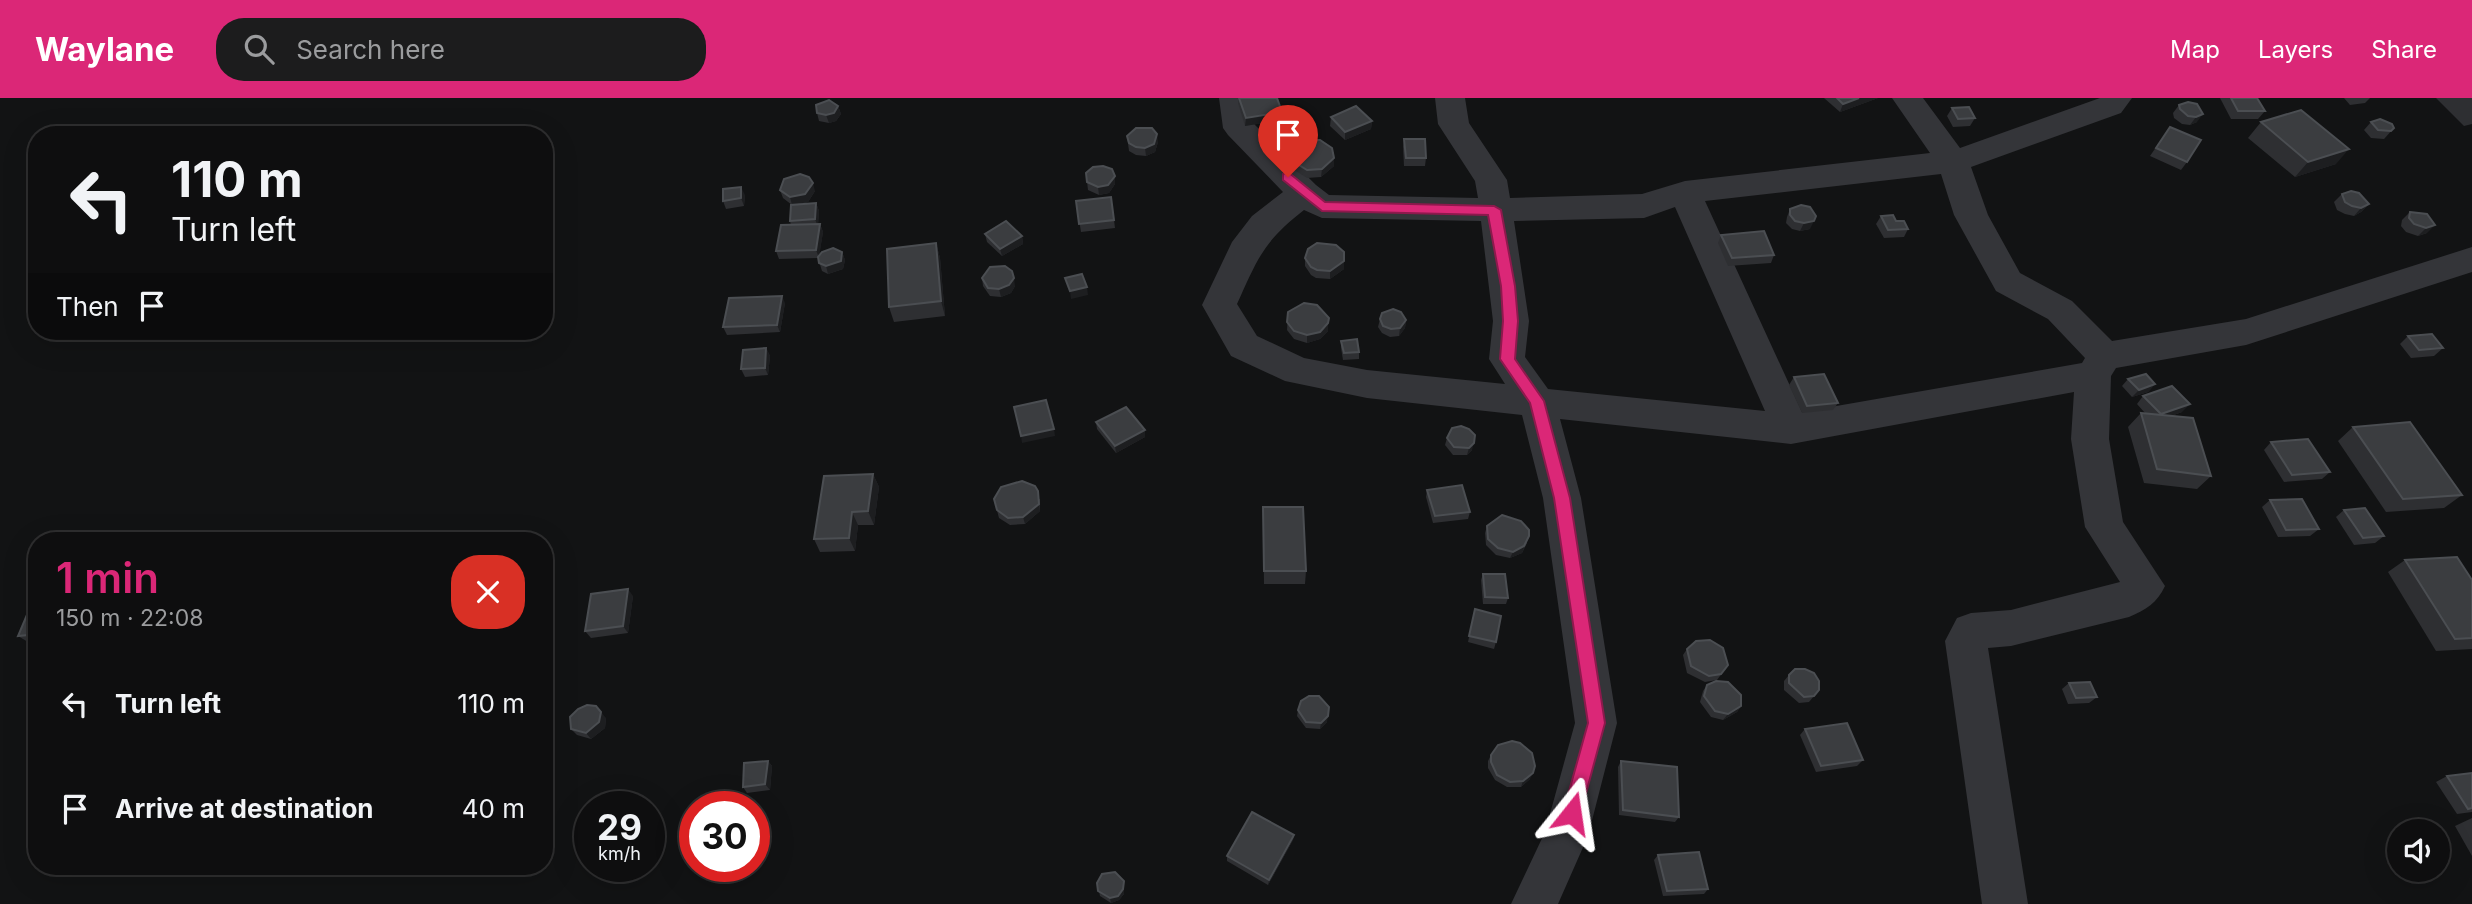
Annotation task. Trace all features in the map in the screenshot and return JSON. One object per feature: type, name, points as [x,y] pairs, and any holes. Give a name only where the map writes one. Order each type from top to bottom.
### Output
[{"type":"street","points":[[1234,98],[1239,128],[1304,193],[1322,206],[1494,210],[1644,206],[1685,192],[1953,162],[2110,106],[2116,98]]},
{"type":"street","points":[[1450,98],[1454,124],[1491,180],[1508,286],[1511,321],[1507,359],[1537,401],[1562,498],[1596,723],[1566,836],[1534,904]]},
{"type":"street","points":[[1907,98],[1953,162],[1971,215],[2008,282],[2060,310],[2099,365],[2090,439],[2104,527],[2145,586],[2129,599],[2011,628],[1971,631],[1966,641],[2005,904]]},
{"type":"street","points":[[1685,192],[1791,429]]},
{"type":"street","points":[[1304,193],[1264,225],[1244,251],[1219,305],[1244,345],[1298,371],[1367,384],[1537,401],[1606,412],[1791,429],[2099,365],[2246,331],[2472,259]]},
{"type":"building","points":[[1239,98],[1277,98],[1282,112],[1246,118]]},
{"type":"building","points":[[1837,98],[1859,98],[1843,104]]},
{"type":"building","points":[[2231,98],[2257,98],[2265,111],[2238,111]]},
{"type":"building","points":[[829,100],[838,106],[834,113],[817,113],[816,105]]},
{"type":"building","points":[[2188,102],[2197,104],[2203,114],[2188,116],[2179,105]]},
{"type":"building","points":[[1356,106],[1372,121],[1345,132],[1331,117]]},
{"type":"building","points":[[1969,107],[1975,118],[1958,119],[1952,108]]},
{"type":"building","points":[[2301,110],[2349,149],[2308,162],[2261,122]]},
{"type":"building","points":[[2380,119],[2392,124],[2394,128],[2391,131],[2378,130],[2371,122]]},
{"type":"building","points":[[2170,127],[2201,140],[2187,162],[2156,148]]},
{"type":"building","points":[[1136,128],[1152,128],[1157,134],[1154,144],[1145,148],[1129,143],[1127,136]]},
{"type":"building","points":[[1404,139],[1425,139],[1426,158],[1406,158]]},
{"type":"building","points":[[1305,140],[1320,140],[1332,148],[1334,158],[1322,169],[1307,170],[1291,160],[1290,150]]},
{"type":"building","points":[[1093,167],[1112,169],[1115,176],[1108,185],[1098,187],[1087,182],[1086,173]]},
{"type":"building","points":[[800,174],[809,177],[813,183],[805,194],[790,197],[780,190],[784,179]]},
{"type":"building","points":[[741,187],[741,198],[723,201],[723,189]]},
{"type":"building","points":[[2351,191],[2359,193],[2369,204],[2361,208],[2345,202],[2342,194]]},
{"type":"building","points":[[1111,197],[1114,220],[1079,224],[1076,201]]},
{"type":"building","points":[[816,203],[815,219],[790,221],[791,205]]},
{"type":"building","points":[[1801,205],[1810,207],[1816,216],[1814,221],[1795,221],[1790,215],[1790,209]]},
{"type":"building","points":[[2410,212],[2427,214],[2435,225],[2426,228],[2414,224],[2409,218]]},
{"type":"building","points":[[1893,215],[1896,221],[1904,221],[1908,229],[1888,230],[1881,216]]},
{"type":"building","points":[[1006,221],[1022,236],[1000,249],[985,234]]},
{"type":"building","points":[[820,224],[816,250],[776,251],[781,225]]},
{"type":"building","points":[[1764,231],[1774,255],[1732,258],[1721,235]]},
{"type":"building","points":[[936,243],[941,301],[889,307],[887,249]]},
{"type":"building","points":[[1317,243],[1336,245],[1344,252],[1344,261],[1330,271],[1311,267],[1305,258],[1308,249]]},
{"type":"building","points":[[833,248],[842,252],[841,261],[826,266],[819,263],[818,257],[822,252]]},
{"type":"building","points":[[1005,266],[1012,271],[1014,278],[1009,285],[999,289],[988,288],[982,278],[990,267]]},
{"type":"building","points":[[1082,274],[1087,287],[1070,291],[1065,278]]},
{"type":"building","points":[[782,296],[777,325],[723,327],[729,298]]},
{"type":"building","points":[[1304,303],[1317,305],[1329,318],[1320,332],[1307,335],[1294,331],[1287,322],[1288,312]]},
{"type":"building","points":[[1393,309],[1401,312],[1406,320],[1400,328],[1383,326],[1380,319],[1382,313]]},
{"type":"building","points":[[2432,334],[2443,348],[2419,350],[2408,336]]},
{"type":"building","points":[[1357,339],[1359,352],[1344,353],[1341,341]]},
{"type":"building","points":[[766,348],[765,368],[741,369],[743,350]]},
{"type":"building","points":[[1824,374],[1838,403],[1807,406],[1794,377]]},
{"type":"building","points":[[2146,374],[2155,384],[2139,390],[2128,379]]},
{"type":"building","points":[[2172,386],[2190,404],[2161,414],[2143,396]]},
{"type":"building","points":[[1046,400],[1054,429],[1021,436],[1014,407]]},
{"type":"building","points":[[1126,407],[1145,430],[1115,446],[1096,422]]},
{"type":"building","points":[[2141,413],[2193,418],[2211,476],[2157,469]]},
{"type":"building","points":[[2410,422],[2462,495],[2403,499],[2353,427]]},
{"type":"building","points":[[1461,426],[1475,435],[1474,443],[1469,448],[1454,447],[1447,438],[1452,428]]},
{"type":"building","points":[[2308,439],[2330,472],[2292,475],[2271,442]]},
{"type":"building","points":[[873,474],[868,511],[852,512],[849,538],[814,539],[824,476]]},
{"type":"building","points":[[1022,481],[1035,486],[1039,504],[1023,517],[1008,518],[997,510],[994,499],[1001,487]]},
{"type":"building","points":[[1462,485],[1470,512],[1435,516],[1427,490]]},
{"type":"building","points":[[2302,499],[2319,529],[2286,530],[2270,500]]},
{"type":"building","points":[[1263,507],[1303,507],[1306,571],[1264,571]]},
{"type":"building","points":[[2365,508],[2384,536],[2363,538],[2344,510]]},
{"type":"building","points":[[1502,515],[1521,521],[1529,530],[1524,546],[1513,552],[1498,548],[1488,539],[1487,526]]},
{"type":"building","points":[[2457,557],[2472,580],[2472,638],[2455,639],[2405,560]]},
{"type":"building","points":[[1483,574],[1505,574],[1508,598],[1485,597]]},
{"type":"building","points":[[628,589],[623,626],[585,631],[591,594]]},
{"type":"building","points":[[1475,609],[1501,616],[1496,642],[1469,636]]},
{"type":"building","points":[[28,612],[28,635],[18,636]]},
{"type":"building","points":[[1710,640],[1723,648],[1728,665],[1721,674],[1709,676],[1691,666],[1687,649],[1696,641]]},
{"type":"building","points":[[1795,669],[1814,673],[1819,681],[1819,690],[1814,696],[1804,697],[1789,683],[1789,675]]},
{"type":"building","points":[[1716,681],[1728,682],[1741,695],[1741,706],[1728,714],[1715,711],[1704,696],[1707,685]]},
{"type":"building","points":[[2090,682],[2097,697],[2076,698],[2069,683]]},
{"type":"building","points":[[1309,696],[1319,696],[1329,707],[1328,716],[1321,723],[1306,722],[1298,710],[1301,701]]},
{"type":"building","points":[[587,705],[596,706],[601,712],[599,722],[586,733],[571,729],[570,717]]},
{"type":"building","points":[[1847,723],[1863,760],[1821,766],[1805,729]]},
{"type":"building","points":[[1512,741],[1520,743],[1532,753],[1535,766],[1533,773],[1523,781],[1510,782],[1497,775],[1491,762],[1491,755],[1498,745]]},
{"type":"building","points":[[768,761],[765,784],[743,787],[744,763]]},
{"type":"building","points":[[1621,761],[1677,767],[1679,817],[1623,810]]},
{"type":"building","points":[[2472,773],[2472,808],[2468,809],[2447,776]]},
{"type":"building","points":[[1252,812],[1294,835],[1269,880],[1227,856]]},
{"type":"building","points":[[1699,852],[1708,889],[1667,891],[1658,855]]},
{"type":"building","points":[[1115,872],[1124,881],[1123,889],[1118,896],[1110,898],[1098,891],[1097,883],[1102,874]]},
{"type":"route","points":[[1288,177],[1322,206],[1494,210],[1508,286],[1511,321],[1507,359],[1537,401],[1562,498],[1596,723],[1572,813]]}]
